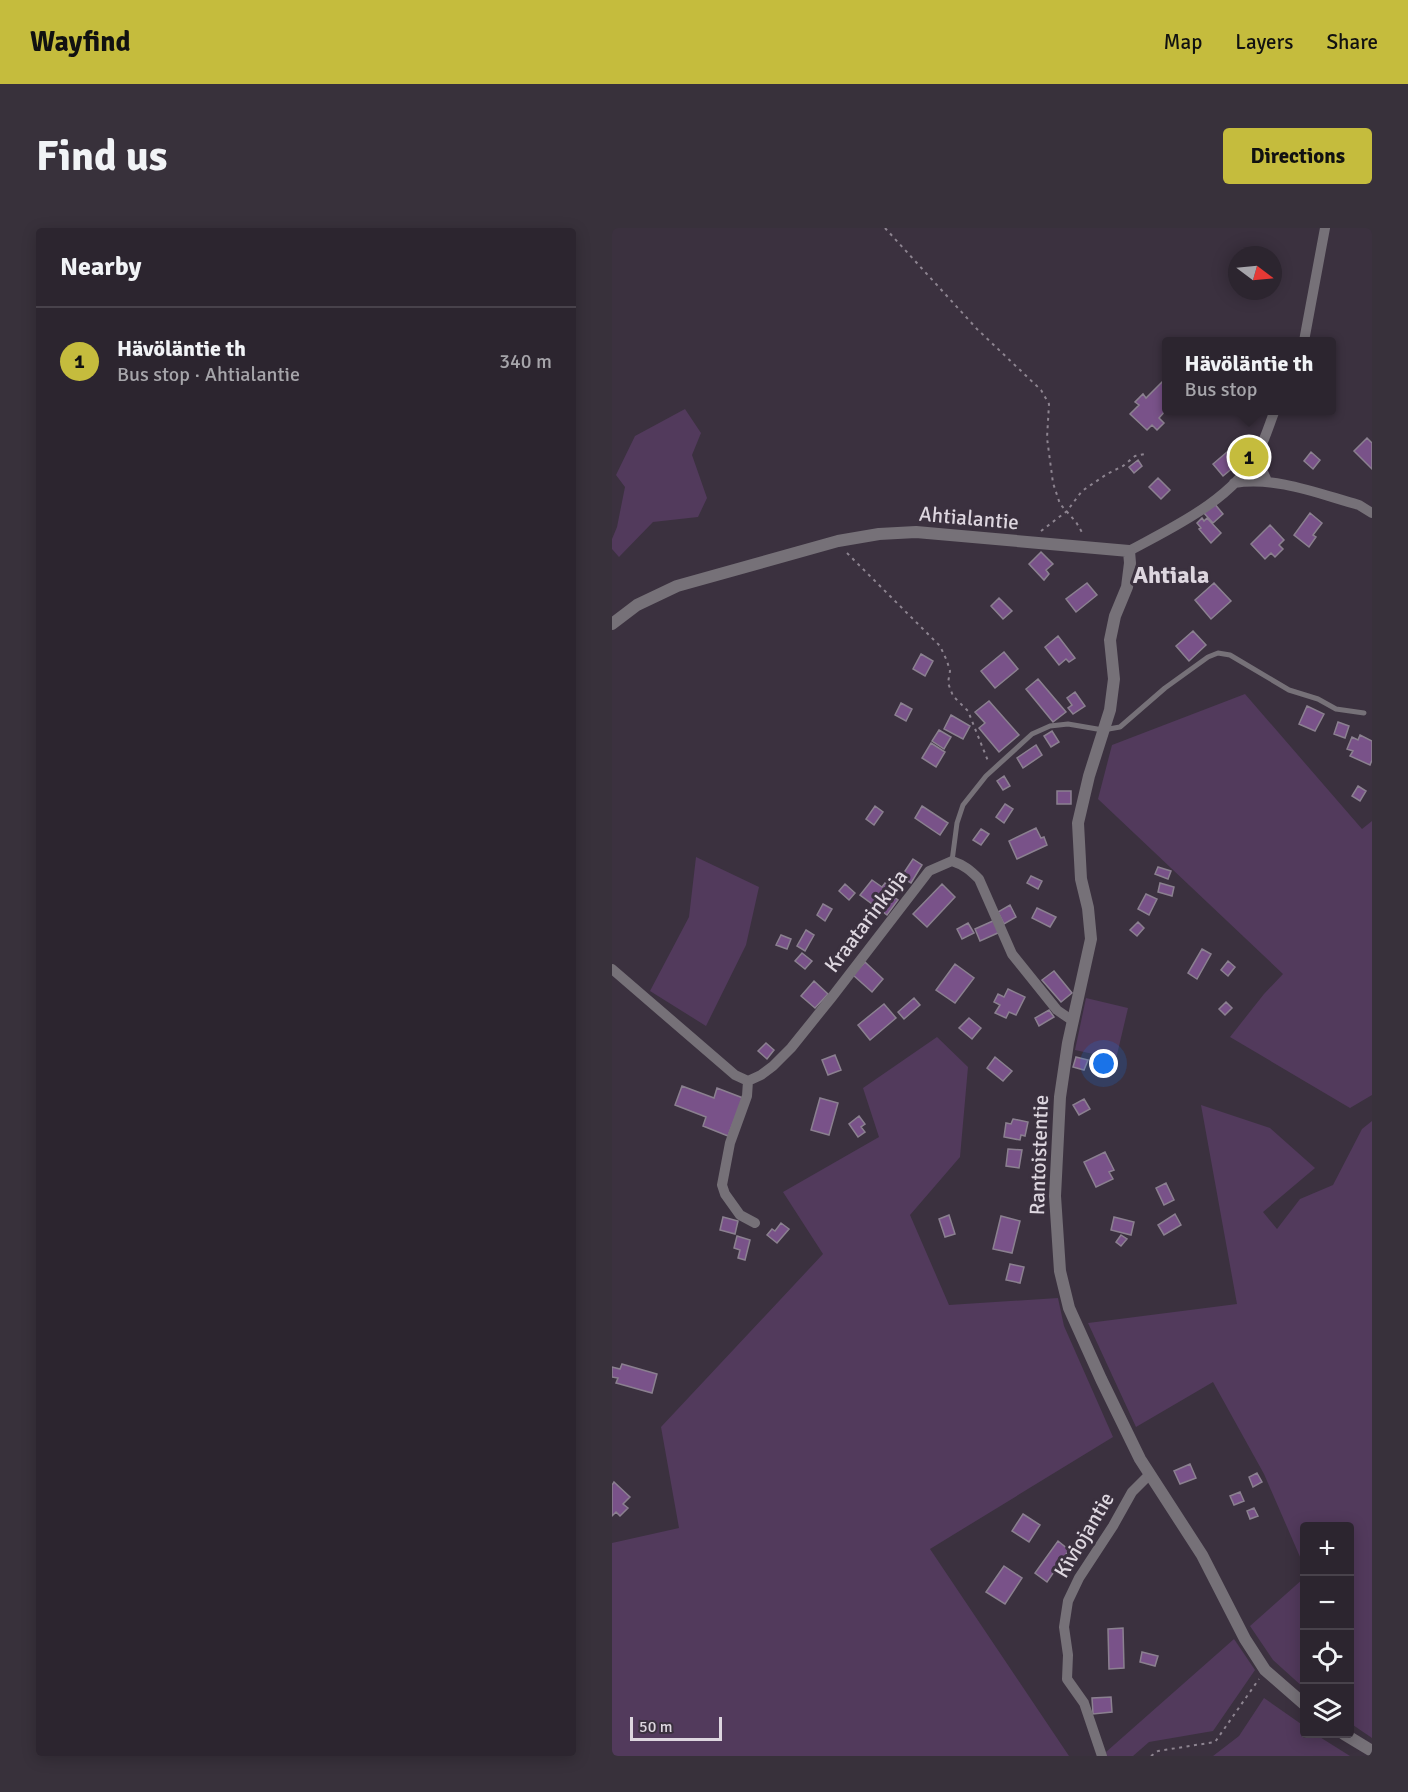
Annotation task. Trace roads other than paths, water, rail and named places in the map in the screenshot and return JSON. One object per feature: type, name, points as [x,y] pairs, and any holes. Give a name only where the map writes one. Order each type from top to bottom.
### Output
[{"type":"street","points":[[1305,337],[1325,228]]},
{"type":"street","points":[[1129,551],[1197,515],[1234,483],[1256,456],[1273,415]]},
{"type":"street","points":[[1256,456],[1267,481]]},
{"type":"street","points":[[1234,483],[1250,480],[1267,481],[1359,505],[1372,513]]},
{"type":"street","name":"Ahtialantie","points":[[612,624],[637,605],[677,586],[838,541],[879,534],[916,532],[1129,551]]},
{"type":"street","name":"Rantoistentie","points":[[1129,551],[1127,587],[1114,616],[1110,640],[1113,689],[1110,710],[1089,776],[1078,823],[1081,879],[1088,908],[1091,939],[1068,1042],[1060,1097],[1056,1164],[1056,1230],[1060,1271],[1070,1308],[1101,1379],[1149,1475],[1202,1555],[1245,1639],[1265,1670],[1300,1700]]},
{"type":"street","points":[[952,861],[964,866],[979,879],[1012,954],[1058,1010],[1073,1021]]},
{"type":"street","name":"Kraatarinkuja","points":[[748,1081],[767,1071],[791,1048],[929,871],[952,861]]},
{"type":"street","points":[[612,969],[735,1075],[748,1081],[747,1096],[730,1143],[722,1185],[725,1194],[740,1215],[755,1223]]},
{"type":"street","name":"Kiviojantie","points":[[1102,1756],[1084,1703],[1066,1679],[1068,1655],[1065,1627],[1068,1601],[1079,1578],[1132,1492],[1149,1475]]},
{"type":"street","points":[[1351,1738],[1372,1751]]},
{"type":"lane","points":[[952,861],[957,823],[963,805],[992,771],[1032,734],[1050,726],[1068,723],[1103,730],[1120,728],[1165,688],[1208,657],[1218,653],[1230,656],[1289,690],[1318,699],[1336,709],[1364,713]]},
{"type":"place","name":"Hävöläntie th","points":[[1249,457]]},
{"type":"district","name":"Ahtiala","points":[[1171,575]]}]
